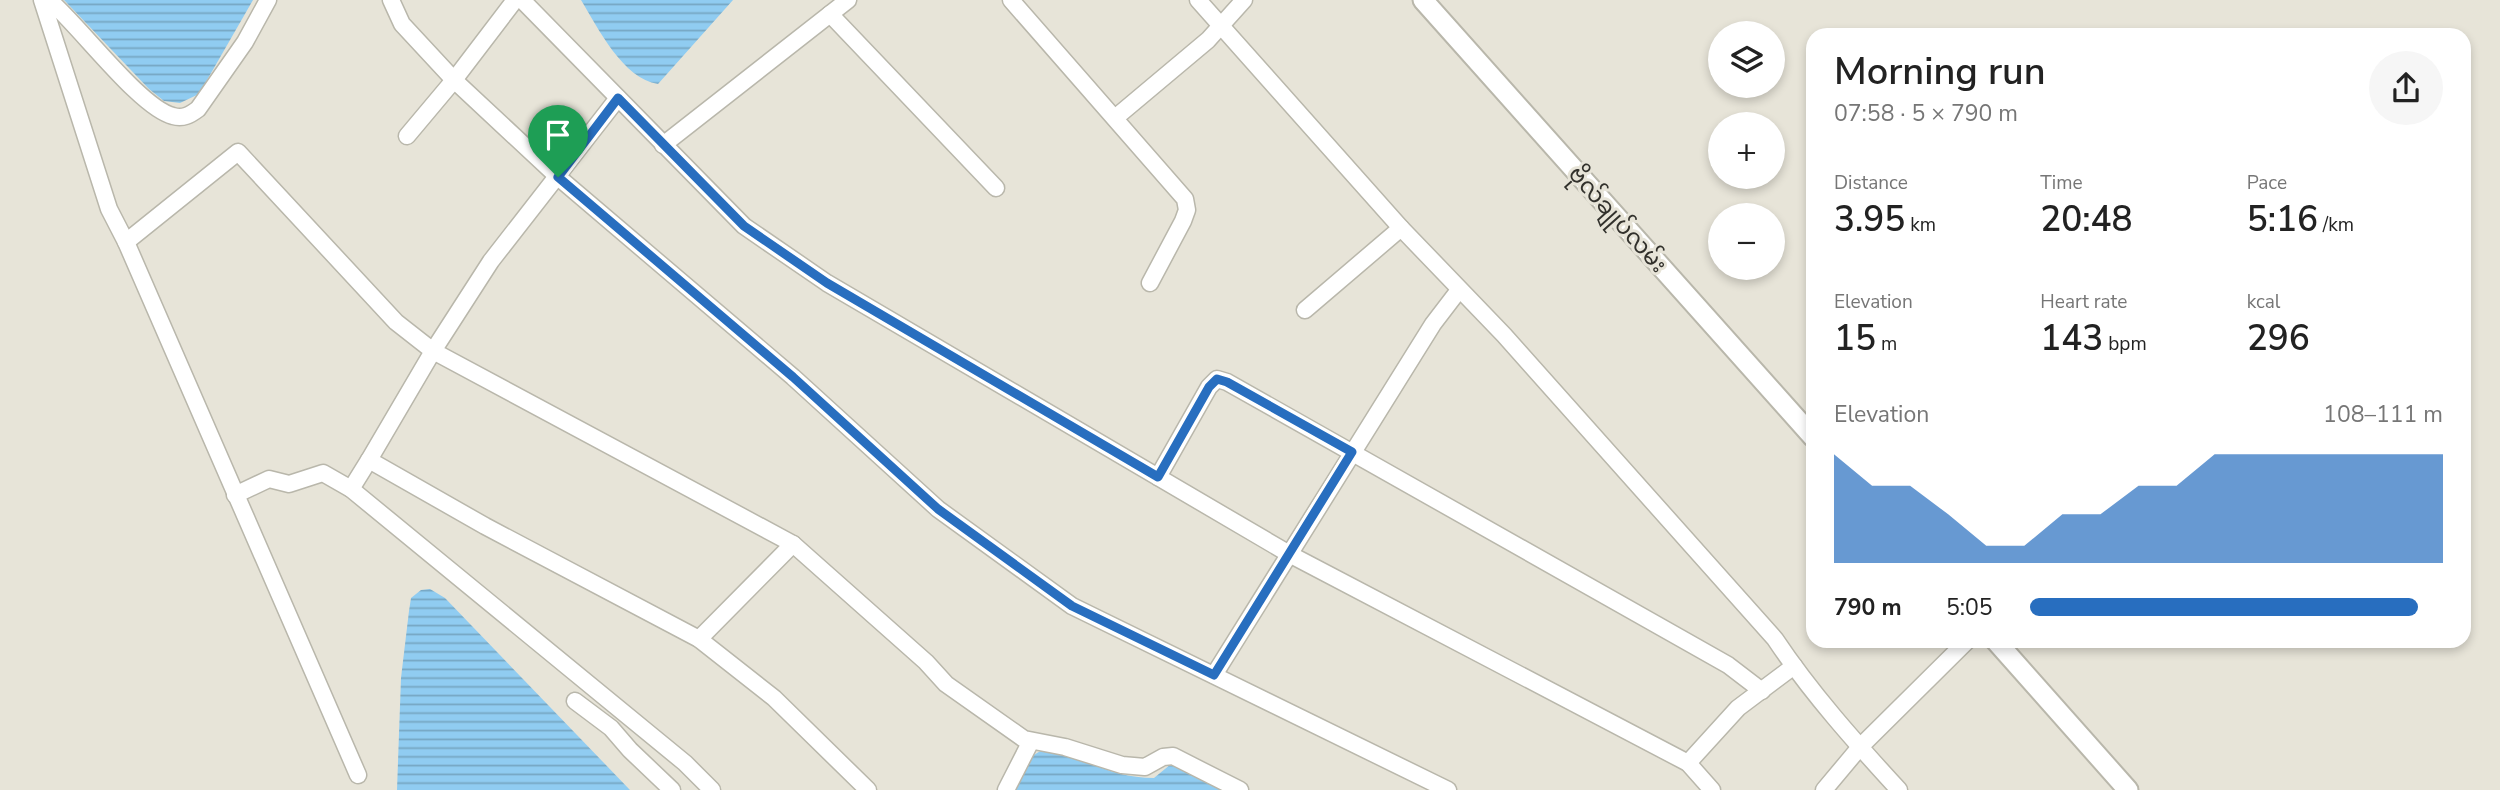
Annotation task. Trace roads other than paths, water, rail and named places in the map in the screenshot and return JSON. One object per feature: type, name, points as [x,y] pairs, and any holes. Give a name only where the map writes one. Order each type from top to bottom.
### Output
[{"type":"street","points":[[42,0],[109,209],[126,242],[358,775]]},
{"type":"street","points":[[49,0],[144,96],[161,111],[181,117],[190,115],[205,101],[245,42],[268,0]]},
{"type":"street","points":[[391,0],[402,24],[454,80],[558,177],[793,377],[938,509],[1072,606],[1448,790]]},
{"type":"street","points":[[407,136],[515,0]]},
{"type":"street","points":[[522,0],[744,226],[827,283],[1288,553],[1688,763],[1712,790]]},
{"type":"street","points":[[663,145],[848,0]]},
{"type":"street","points":[[1011,0],[1185,199],[1187,210],[1150,283]]},
{"type":"street","points":[[1198,0],[1401,228],[1504,335],[1748,608],[1860,747],[1899,790]]},
{"type":"street","points":[[1115,118],[1208,40],[1244,0]]},
{"type":"street","name":"ဗိုလ်ချုပ်လမ်း","points":[[1423,0],[1806,429]]},
{"type":"street","points":[[830,14],[996,188]]},
{"type":"street","points":[[351,489],[433,351],[491,261],[618,98]]},
{"type":"street","points":[[126,242],[238,152],[396,322],[433,351],[793,544],[926,662],[946,684],[1015,734],[1031,741],[1065,747],[1122,765],[1145,767],[1163,757],[1173,756],[1240,790]]},
{"type":"street","points":[[1305,310],[1401,228]]},
{"type":"street","points":[[1214,675],[1433,324],[1459,290]]},
{"type":"street","points":[[1158,477],[1209,387],[1217,379],[1227,382],[1728,665],[1762,691]]},
{"type":"street","points":[[369,460],[485,526],[699,639],[774,698],[868,790]]},
{"type":"street","points":[[235,495],[269,479],[289,484],[323,473],[351,489],[685,763],[712,790]]},
{"type":"street","points":[[699,639],[793,544]]},
{"type":"street","points":[[1824,790],[1860,747],[1960,648]]},
{"type":"street","points":[[2002,648],[2128,790]]},
{"type":"street","points":[[1688,763],[1738,708],[1794,666]]},
{"type":"street","points":[[575,701],[611,728],[672,790]]},
{"type":"street","points":[[1006,790],[1031,741]]},
{"type":"water","points":[[64,0],[253,0],[199,94],[180,103],[164,101],[149,89]]},
{"type":"water","points":[[581,0],[733,0],[658,84],[645,80],[623,63]]},
{"type":"water","points":[[430,589],[445,598],[630,790],[397,790],[401,678],[411,598],[421,590]]},
{"type":"water","points":[[1056,747],[1104,768],[1141,777],[1154,778],[1171,764],[1182,763],[1233,790],[1011,790],[1023,767],[1033,756],[1040,751]]}]
